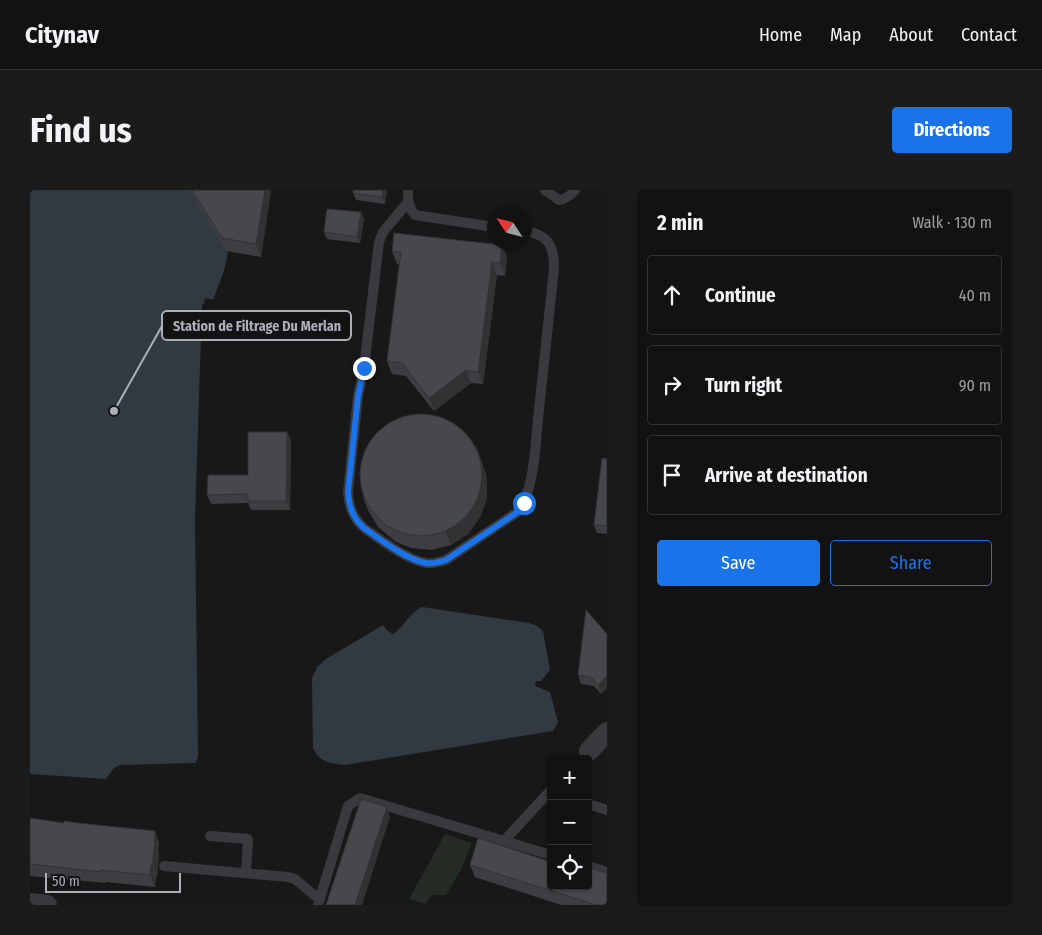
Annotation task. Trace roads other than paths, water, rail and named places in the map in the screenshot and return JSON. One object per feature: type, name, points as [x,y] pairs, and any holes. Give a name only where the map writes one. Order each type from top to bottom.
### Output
[{"type":"street","points":[[585,755],[607,732]]},
{"type":"street","points":[[30,903],[47,905]]},
{"type":"lane","points":[[408,190],[408,202],[411,211],[415,215],[487,226]]},
{"type":"lane","points":[[545,190],[559,200],[564,199],[575,190]]},
{"type":"lane","points":[[408,202],[383,232],[379,242],[364,368],[358,396],[348,492],[351,511],[364,528],[413,560],[428,564],[446,560],[519,511],[529,489],[554,268],[554,255],[549,243],[542,236],[532,232]]},
{"type":"lane","points":[[504,841],[547,794]]},
{"type":"lane","points":[[164,866],[288,877],[295,879],[319,902],[348,806],[360,798],[547,854]]},
{"type":"lane","points":[[592,805],[607,810]]},
{"type":"lane","points":[[210,836],[248,839],[246,872]]},
{"type":"lane","points":[[592,867],[607,872]]},
{"type":"place","name":"Station de Filtrage Du Merlan","points":[[114,411]]}]
